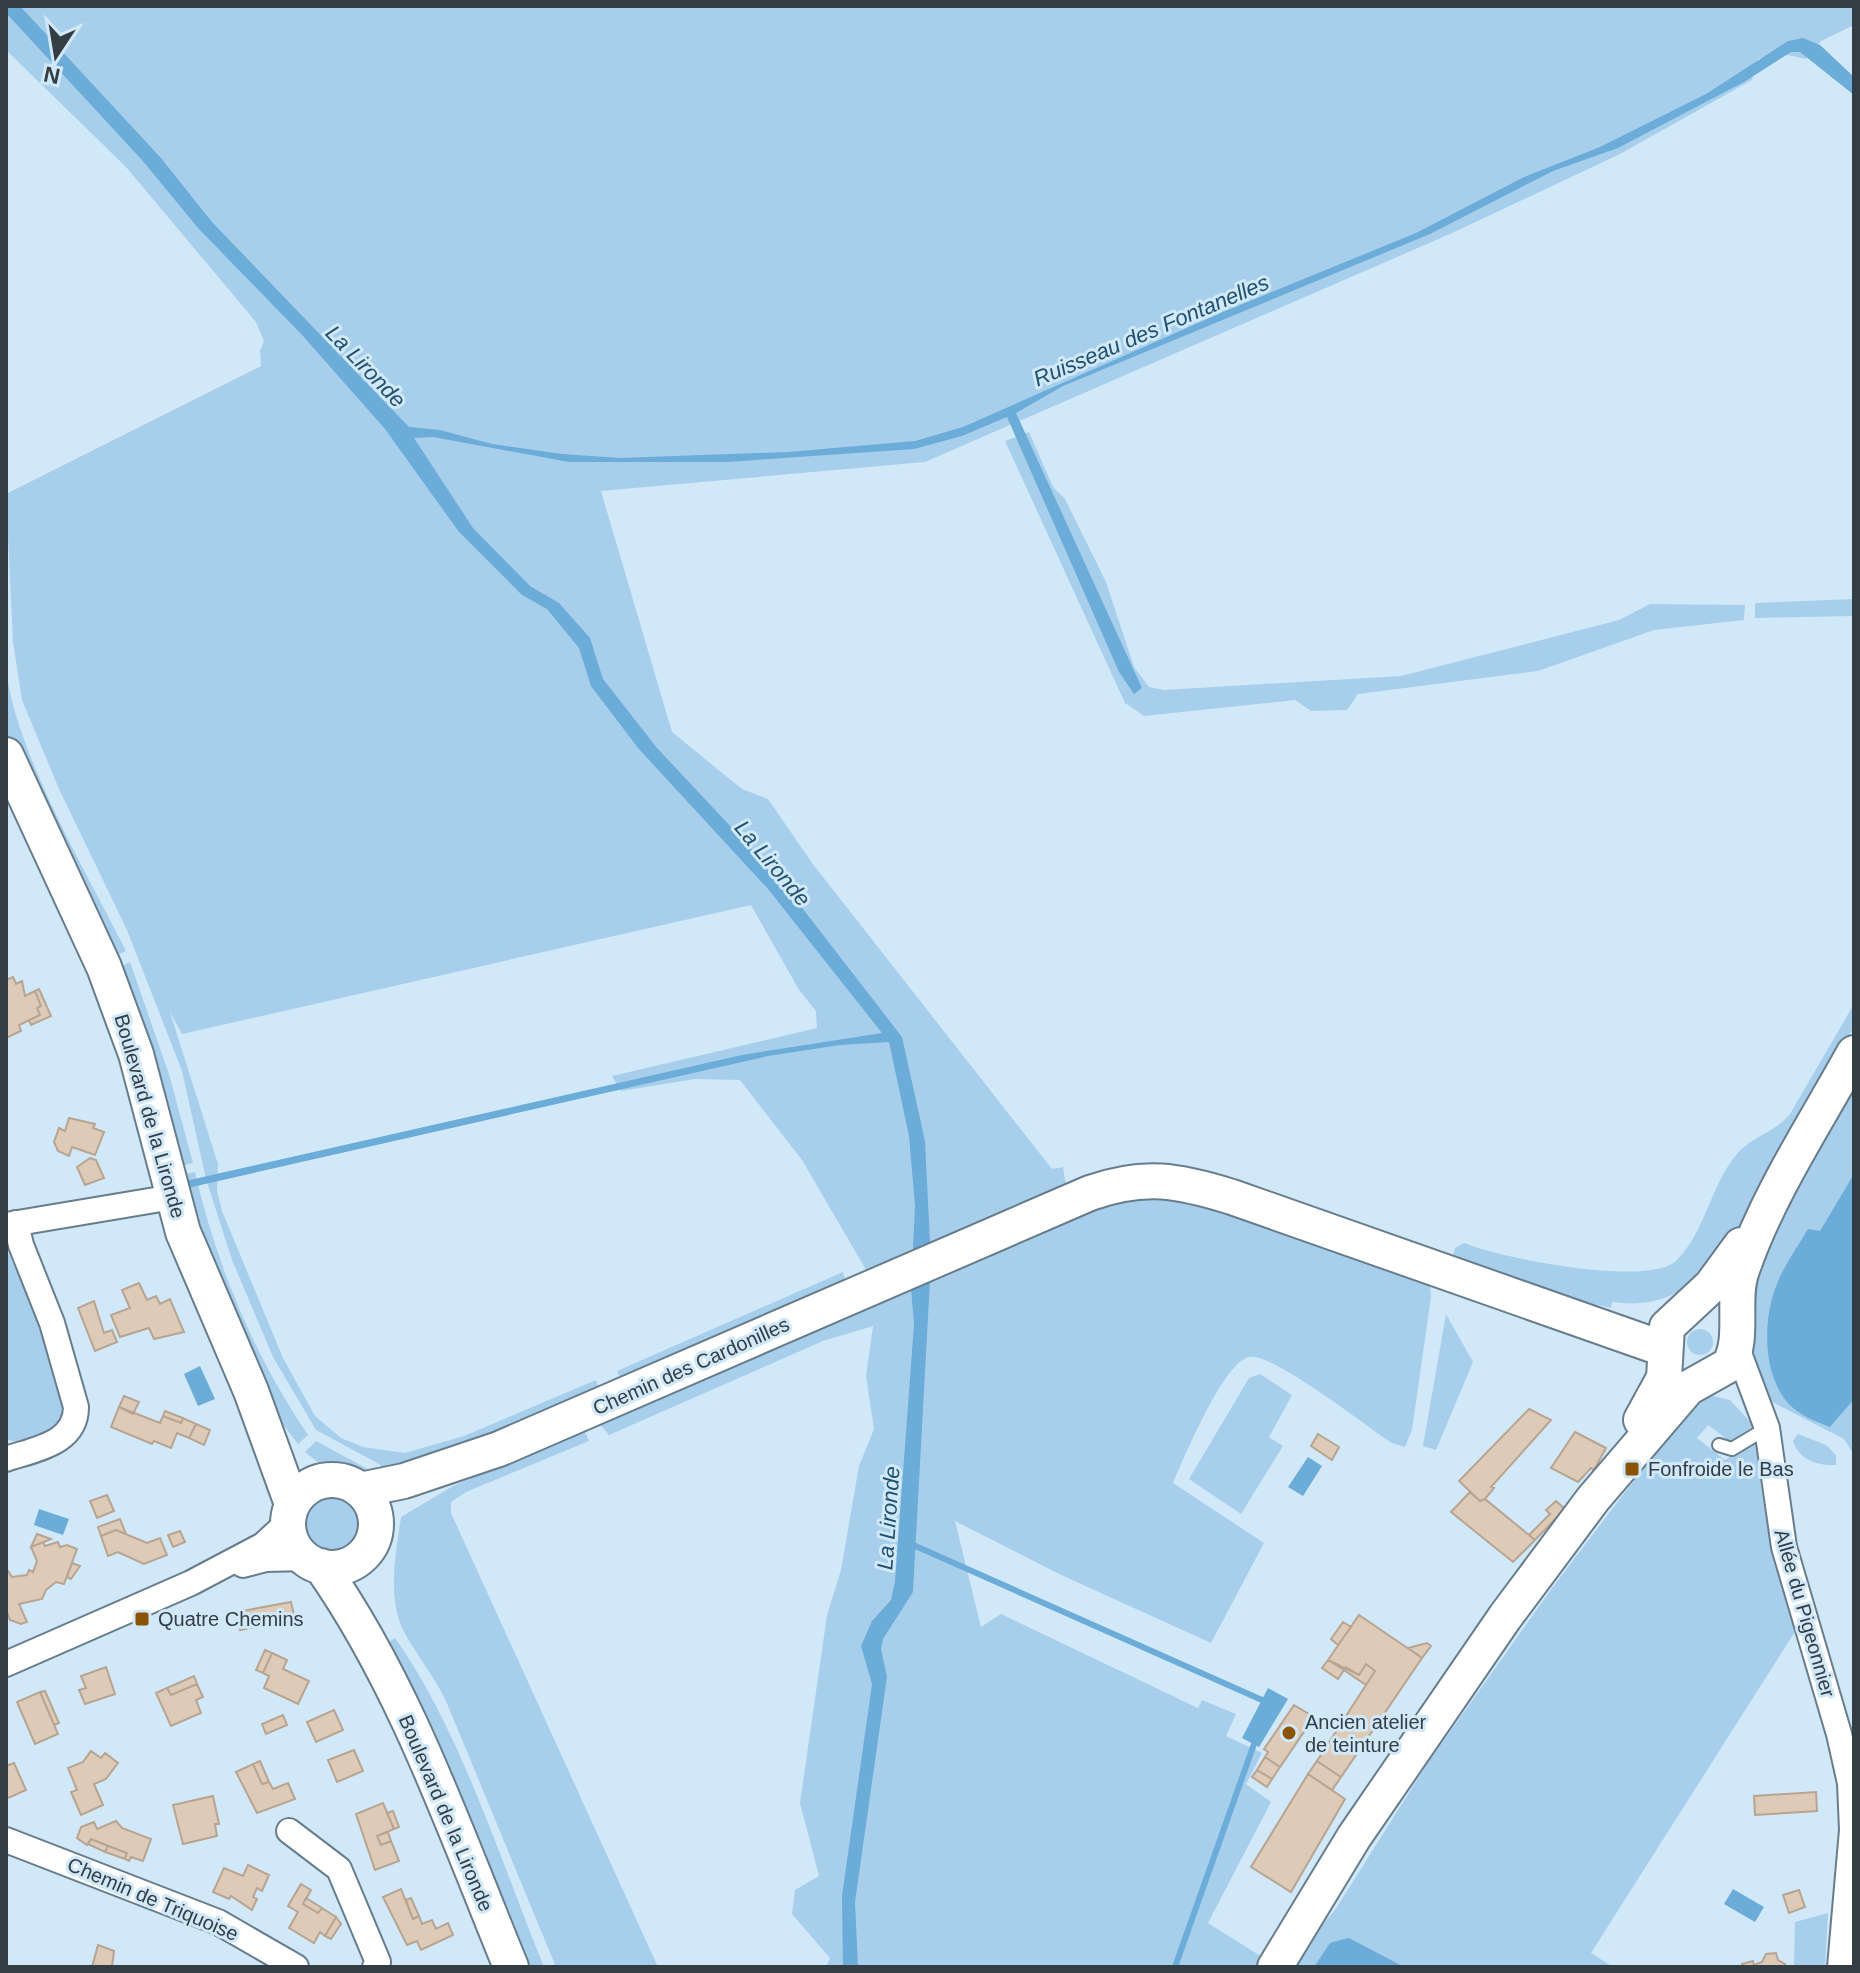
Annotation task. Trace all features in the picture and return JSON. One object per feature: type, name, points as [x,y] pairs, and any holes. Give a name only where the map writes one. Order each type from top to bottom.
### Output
[{"type":"street","name":"Boulevard de la Lironde","points":[[6,755],[104,967],[136,1054],[183,1232],[251,1391],[290,1513]]},
{"type":"street","points":[[1593,1499],[1664,1378],[1665,1334],[1681,1313],[1711,1286],[1761,1221],[1854,1053]]},
{"type":"street","name":"Chemin des Cardonilles","points":[[345,1485],[404,1481],[499,1449],[1099,1189],[1156,1179],[1184,1182],[1246,1201],[1514,1294]]},
{"type":"street","points":[[6,1459],[53,1442],[69,1433],[76,1420],[76,1407],[52,1323],[11,1224],[173,1197]]},
{"type":"street","points":[[1275,1967],[1363,1824],[1505,1617],[1593,1499],[1672,1405],[1729,1365],[1736,1342],[1738,1284],[1761,1221]]},
{"type":"street","points":[[1514,1294],[1604,1314],[1681,1313],[1700,1307],[1715,1310],[1727,1319],[1736,1342]]},
{"type":"street","points":[[1514,1294],[1665,1353],[1681,1374],[1707,1378],[1757,1403]]},
{"type":"street","name":"Allée du Pigeonnier","points":[[1736,1342],[1767,1428],[1784,1547],[1839,1734],[1850,1783],[1852,1830],[1840,1967]]},
{"type":"street","name":"Boulevard de la Lironde","points":[[251,1391],[295,1452],[345,1485]]},
{"type":"street","name":"Chemin des Cardonilles","points":[[373,1534],[499,1449]]},
{"type":"street","points":[[6,1664],[198,1579],[263,1545],[312,1484],[345,1485],[372,1505],[373,1534],[350,1563],[266,1559],[198,1579]]},
{"type":"street","points":[[290,1513],[294,1546],[313,1562]]},
{"type":"street","name":"Boulevard de la Lironde","points":[[373,1534],[365,1578],[379,1659]]},
{"type":"street","name":"Boulevard de la Lironde","points":[[313,1562],[344,1598],[379,1659],[427,1763],[511,1967]]},
{"type":"street","points":[[289,1831],[339,1869],[378,1962],[375,1967]]},
{"type":"street","name":"Chemin de Triquoise","points":[[6,1840],[218,1922],[296,1967]]},
{"type":"lane","points":[[1719,1445],[1729,1450],[1767,1428]]},
{"type":"shaded area","points":[[6,6],[1854,6],[1854,25],[1821,41],[1806,59],[1788,55],[1758,59],[1752,80],[1620,154],[1450,234],[925,462],[601,491],[672,732],[742,789],[768,799],[812,863],[1052,1169],[1063,1167],[1067,1191],[869,1275],[802,1160],[740,1080],[695,1079],[621,1091],[612,1076],[817,1028],[816,1011],[799,990],[751,905],[182,1034],[170,1012],[218,1164],[217,1190],[222,1211],[283,1358],[315,1416],[341,1438],[363,1447],[405,1453],[464,1436],[596,1380],[601,1394],[388,1475],[379,1464],[316,1430],[273,1357],[232,1260],[206,1179],[182,1071],[127,930],[59,789],[22,700],[13,642],[6,494],[261,366],[260,351],[264,341],[256,322],[126,167],[6,50]]},
{"type":"shaded area","points":[[6,6],[20,6],[161,158],[212,222],[409,427],[440,430],[492,444],[620,458],[788,452],[915,441],[963,427],[1223,312],[1416,233],[1524,177],[1600,147],[1706,94],[1788,41],[1803,38],[1820,45],[1854,77],[1854,95],[1800,52],[1791,52],[1744,82],[1618,148],[1553,171],[1430,234],[1063,386],[1016,413],[1142,688],[1134,694],[1119,672],[1007,417],[962,436],[914,449],[727,462],[569,462],[433,437],[414,438],[473,528],[530,586],[559,603],[590,638],[603,679],[657,748],[779,878],[902,1037],[925,1141],[931,1262],[913,1592],[883,1639],[881,1649],[887,1677],[855,1902],[858,1967],[843,1967],[842,1896],[872,1684],[861,1646],[872,1621],[891,1600],[895,1581],[914,1324],[911,1288],[915,1206],[909,1136],[889,1042],[840,1045],[768,1056],[183,1189],[181,1182],[742,1055],[882,1033],[768,889],[638,748],[591,686],[579,648],[547,609],[522,595],[459,532],[385,429],[303,336],[198,228],[142,160],[6,13]]},
{"type":"shaded area","points":[[1029,432],[1053,487],[1065,499],[1106,582],[1134,667],[1149,687],[1164,690],[1401,676],[1619,620],[1650,604],[1745,605],[1744,620],[1654,630],[1538,671],[1358,694],[1347,710],[1311,711],[1295,700],[1144,716],[1125,703],[1005,441]]},
{"type":"shaded area","points":[[1854,599],[1854,616],[1755,618],[1755,603]]},
{"type":"shaded area","points":[[6,668],[12,701],[38,774],[126,951],[112,957],[6,733]]},
{"type":"shaded area","points":[[130,962],[169,1074],[193,1163],[176,1167],[118,968]]},
{"type":"shaded area","points":[[1854,1004],[1854,1027],[1738,1227],[1701,1275],[1687,1286],[1654,1301],[1612,1302],[1611,1308],[1545,1293],[1452,1259],[1455,1248],[1464,1243],[1509,1256],[1607,1271],[1662,1268],[1677,1260],[1695,1235],[1728,1166],[1743,1148],[1790,1114]]},
{"type":"shaded area","points":[[1854,1081],[1854,1455],[1844,1439],[1772,1402],[1754,1365],[1750,1282]]},
{"type":"shaded area","points":[[195,1172],[226,1276],[254,1342],[308,1435],[298,1444],[279,1419],[230,1309],[180,1175]]},
{"type":"shaded area","points":[[1854,1174],[1854,1399],[1830,1427],[1796,1411],[1779,1390],[1769,1362],[1768,1317],[1775,1289],[1790,1258],[1808,1229],[1820,1231]]},
{"type":"shaded area","points":[[1151,1184],[1429,1269],[1431,1297],[1412,1430],[1405,1447],[1392,1443],[1320,1392],[1261,1359],[1249,1357],[1239,1363],[1216,1393],[1173,1483],[1264,1543],[1211,1643],[1059,1574],[955,1521],[981,1627],[1001,1614],[1198,1708],[1202,1700],[1236,1714],[1226,1736],[1262,1753],[1246,1784],[1271,1802],[1208,1923],[1267,1960],[1263,1967],[826,1967],[830,1958],[792,1914],[795,1890],[819,1876],[800,1803],[827,1615],[841,1570],[859,1466],[874,1429],[866,1376],[873,1326],[823,1341],[609,1435],[597,1421],[751,1352],[875,1305],[905,1286]]},
{"type":"shaded area","points":[[6,1248],[53,1352],[68,1413],[57,1430],[21,1442],[6,1440]]},
{"type":"shaded area","points":[[843,1272],[847,1287],[622,1383],[617,1371]]},
{"type":"shaded area","points":[[1446,1314],[1473,1362],[1436,1450],[1423,1446]]},
{"type":"shaded area","points":[[1700,1329],[1709,1333],[1713,1342],[1709,1351],[1700,1355],[1691,1351],[1687,1342],[1691,1333]]},
{"type":"shaded area","points":[[200,1366],[215,1399],[198,1406],[184,1374]]},
{"type":"shaded area","points":[[1260,1374],[1292,1395],[1269,1437],[1283,1446],[1241,1514],[1189,1479],[1249,1378]]},
{"type":"shaded area","points":[[1709,1395],[1730,1400],[1754,1426],[1731,1442],[1708,1425],[1697,1438],[1725,1460],[1759,1441],[1761,1487],[1770,1541],[1798,1627],[1591,1953],[1613,1967],[1295,1967],[1313,1935],[1335,1910],[1427,1764],[1555,1584],[1693,1403]]},
{"type":"shaded area","points":[[584,1430],[589,1441],[466,1492],[451,1502],[451,1513],[658,1967],[556,1967],[446,1701],[403,1630],[395,1603],[394,1574],[401,1517],[453,1486]]},
{"type":"shaded area","points":[[1798,1434],[1826,1445],[1836,1455],[1836,1465],[1816,1463],[1804,1457],[1793,1441]]},
{"type":"shaded area","points":[[316,1441],[375,1473],[365,1481],[328,1470],[305,1452]]},
{"type":"shaded area","points":[[1308,1457],[1322,1466],[1303,1496],[1288,1487]]},
{"type":"shaded area","points":[[331,1493],[353,1502],[362,1524],[353,1546],[331,1555],[309,1546],[300,1524],[309,1502]]},
{"type":"shaded area","points":[[39,1509],[69,1519],[63,1535],[34,1525]]},
{"type":"shaded area","points":[[395,1638],[440,1713],[459,1754],[544,1967],[528,1967],[386,1644]]},
{"type":"shaded area","points":[[1268,1688],[1288,1699],[1259,1747],[1242,1738]]},
{"type":"shaded area","points":[[1733,1889],[1764,1907],[1755,1922],[1724,1904]]},
{"type":"shaded area","points":[[1828,1913],[1825,1967],[1794,1967],[1795,1922]]},
{"type":"shaded area","points":[[1348,1938],[1404,1967],[1314,1967],[1330,1943]]},
{"type":"building","points":[[13,977],[16,984],[22,981],[25,996],[35,991],[41,1006],[37,1008],[40,1015],[19,1025],[21,1031],[6,1038],[6,980]]},
{"type":"building","points":[[39,989],[51,1016],[31,1025],[29,1020],[40,1015],[37,1008],[41,1006],[35,991]]},
{"type":"building","points":[[69,1118],[95,1124],[93,1128],[104,1132],[95,1155],[72,1147],[69,1156],[58,1151],[54,1142],[59,1128],[65,1131]]},
{"type":"building","points":[[90,1158],[96,1160],[104,1178],[85,1185],[77,1167]]},
{"type":"building","points":[[139,1283],[147,1300],[156,1296],[160,1304],[170,1299],[184,1332],[154,1339],[149,1328],[120,1337],[111,1315],[130,1308],[122,1290]]},
{"type":"building","points":[[94,1301],[104,1333],[112,1330],[117,1342],[95,1351],[78,1308]]},
{"type":"building","points":[[124,1396],[139,1402],[133,1414],[119,1407]]},
{"type":"building","points":[[119,1407],[160,1423],[163,1416],[181,1423],[183,1418],[196,1424],[189,1438],[177,1433],[171,1448],[154,1441],[152,1444],[111,1427]]},
{"type":"building","points":[[1529,1409],[1551,1420],[1491,1487],[1494,1488],[1485,1499],[1480,1501],[1459,1481]]},
{"type":"building","points":[[165,1411],[183,1418],[181,1423],[163,1416]]},
{"type":"building","points":[[196,1424],[210,1430],[204,1445],[189,1438]]},
{"type":"building","points":[[1575,1432],[1606,1448],[1594,1470],[1591,1468],[1578,1482],[1551,1468]]},
{"type":"building","points":[[1318,1434],[1339,1447],[1332,1460],[1311,1446]]},
{"type":"building","points":[[1470,1492],[1480,1501],[1485,1499],[1535,1540],[1513,1562],[1451,1512]]},
{"type":"building","points":[[107,1495],[114,1511],[97,1518],[90,1501]]},
{"type":"building","points":[[1556,1501],[1565,1509],[1535,1540],[1529,1535],[1550,1514],[1546,1510]]},
{"type":"building","points":[[120,1519],[126,1534],[116,1530],[101,1536],[98,1527]]},
{"type":"building","points":[[116,1530],[147,1543],[160,1538],[167,1555],[144,1564],[118,1552],[108,1556],[101,1536]]},
{"type":"building","points":[[180,1531],[185,1542],[173,1547],[168,1535]]},
{"type":"building","points":[[37,1534],[51,1539],[31,1547]]},
{"type":"building","points":[[43,1542],[45,1546],[58,1542],[60,1547],[67,1545],[77,1549],[64,1584],[56,1582],[46,1590],[42,1599],[19,1604],[27,1622],[21,1624],[10,1620],[6,1609],[6,1568],[12,1577],[27,1575],[29,1570],[33,1572],[37,1561],[31,1547]]},
{"type":"building","points":[[72,1563],[80,1566],[71,1579],[67,1577]]},
{"type":"building","points":[[291,1602],[295,1619],[240,1630],[237,1612]]},
{"type":"building","points":[[1359,1615],[1422,1658],[1341,1777],[1317,1761],[1375,1671],[1366,1664],[1359,1675],[1328,1660]]},
{"type":"building","points":[[1343,1622],[1351,1627],[1338,1645],[1331,1639]]},
{"type":"building","points":[[1427,1643],[1431,1646],[1422,1658],[1408,1648]]},
{"type":"building","points":[[265,1650],[272,1653],[263,1673],[256,1670]]},
{"type":"building","points":[[272,1653],[287,1660],[283,1669],[309,1681],[298,1704],[264,1688],[269,1676],[263,1673]]},
{"type":"building","points":[[1328,1660],[1344,1670],[1338,1679],[1322,1668]]},
{"type":"building","points":[[1366,1664],[1375,1671],[1366,1685],[1344,1670],[1346,1667],[1359,1675]]},
{"type":"building","points":[[106,1667],[115,1694],[85,1704],[79,1690],[86,1688],[81,1676]]},
{"type":"building","points":[[194,1676],[197,1684],[171,1695],[167,1688]]},
{"type":"building","points":[[197,1684],[203,1697],[196,1700],[201,1713],[171,1726],[156,1693],[167,1688],[171,1695]]},
{"type":"building","points":[[45,1691],[59,1723],[54,1725],[40,1692]]},
{"type":"building","points":[[40,1692],[58,1734],[35,1744],[17,1702]]},
{"type":"building","name":"Ancien atelier de teinture","points":[[1294,1705],[1314,1717],[1280,1767],[1265,1757],[1268,1752],[1264,1749]]},
{"type":"building","points":[[334,1710],[343,1730],[316,1742],[307,1722]]},
{"type":"building","points":[[283,1715],[287,1725],[266,1734],[262,1724]]},
{"type":"building","points":[[354,1750],[363,1771],[337,1782],[328,1760]]},
{"type":"building","points":[[91,1751],[101,1758],[105,1753],[118,1763],[106,1779],[94,1784],[103,1805],[81,1815],[71,1792],[77,1790],[68,1768],[83,1762]]},
{"type":"building","points":[[1265,1757],[1280,1767],[1272,1779],[1257,1770]]},
{"type":"building","points":[[260,1761],[269,1782],[262,1784],[253,1764]]},
{"type":"building","points":[[1317,1761],[1341,1777],[1332,1790],[1308,1774]]},
{"type":"building","points":[[14,1763],[26,1790],[6,1799],[6,1766]]},
{"type":"building","points":[[253,1764],[262,1784],[269,1782],[273,1789],[288,1783],[295,1799],[257,1813],[236,1772]]},
{"type":"building","points":[[1257,1770],[1272,1779],[1267,1787],[1252,1777]]},
{"type":"building","points":[[1308,1774],[1345,1799],[1291,1892],[1251,1867]]},
{"type":"building","points":[[1816,1792],[1817,1811],[1755,1815],[1754,1796]]},
{"type":"building","points":[[213,1796],[219,1824],[215,1824],[217,1836],[183,1844],[173,1805]]},
{"type":"building","points":[[383,1803],[394,1829],[377,1836],[381,1845],[391,1841],[399,1861],[375,1870],[356,1814]]},
{"type":"building","points":[[393,1811],[399,1827],[394,1829],[387,1813]]},
{"type":"building","points":[[116,1821],[122,1828],[151,1839],[143,1861],[131,1857],[129,1861],[125,1859],[127,1853],[91,1839],[87,1845],[77,1838],[81,1827],[94,1822],[97,1829]]},
{"type":"building","points":[[388,1832],[391,1841],[381,1845],[377,1836]]},
{"type":"building","points":[[91,1839],[108,1846],[105,1852],[88,1844]]},
{"type":"building","points":[[108,1846],[127,1853],[125,1859],[105,1852]]},
{"type":"building","points":[[248,1865],[269,1875],[262,1891],[257,1888],[253,1897],[257,1899],[252,1910],[231,1896],[229,1899],[213,1892],[224,1868],[243,1876]]},
{"type":"building","points":[[301,1884],[311,1890],[303,1904],[318,1913],[322,1908],[336,1917],[325,1936],[320,1932],[314,1943],[289,1928],[298,1912],[288,1906]]},
{"type":"building","points":[[401,1889],[413,1919],[419,1916],[422,1924],[432,1920],[436,1929],[448,1923],[453,1935],[421,1950],[417,1941],[407,1945],[383,1897]]},
{"type":"building","points":[[1799,1890],[1805,1907],[1789,1913],[1783,1895]]},
{"type":"building","points":[[306,1898],[322,1908],[318,1913],[303,1904]]},
{"type":"building","points":[[411,1898],[419,1916],[413,1919],[406,1900]]},
{"type":"building","points":[[336,1917],[341,1924],[331,1939],[325,1936]]},
{"type":"building","points":[[98,1945],[114,1951],[112,1967],[92,1967]]},
{"type":"building","points":[[1776,1953],[1778,1960],[1785,1964],[1783,1967],[1743,1967],[1742,1964],[1753,1961],[1754,1965],[1762,1962],[1766,1954]]},
{"type":"waterway","points":[[911,1544],[1262,1700]]},
{"type":"waterway","points":[[1175,1967],[1254,1744]]},
{"type":"place","name":"Fonfroide le Bas","points":[[1632,1469]]},
{"type":"place","name":"Quatre Chemins","points":[[142,1619]]},
{"type":"place","name":"Ancien atelier de teinture","points":[[1289,1733]]},
{"type":"water label","name":"Ruisseau des Fontanelles","points":[[1151,330]]},
{"type":"water label","name":"La Lironde","points":[[366,366]]},
{"type":"water label","name":"La Lironde","points":[[773,863]]},
{"type":"water label","name":"La Lironde","points":[[888,1518]]}]
